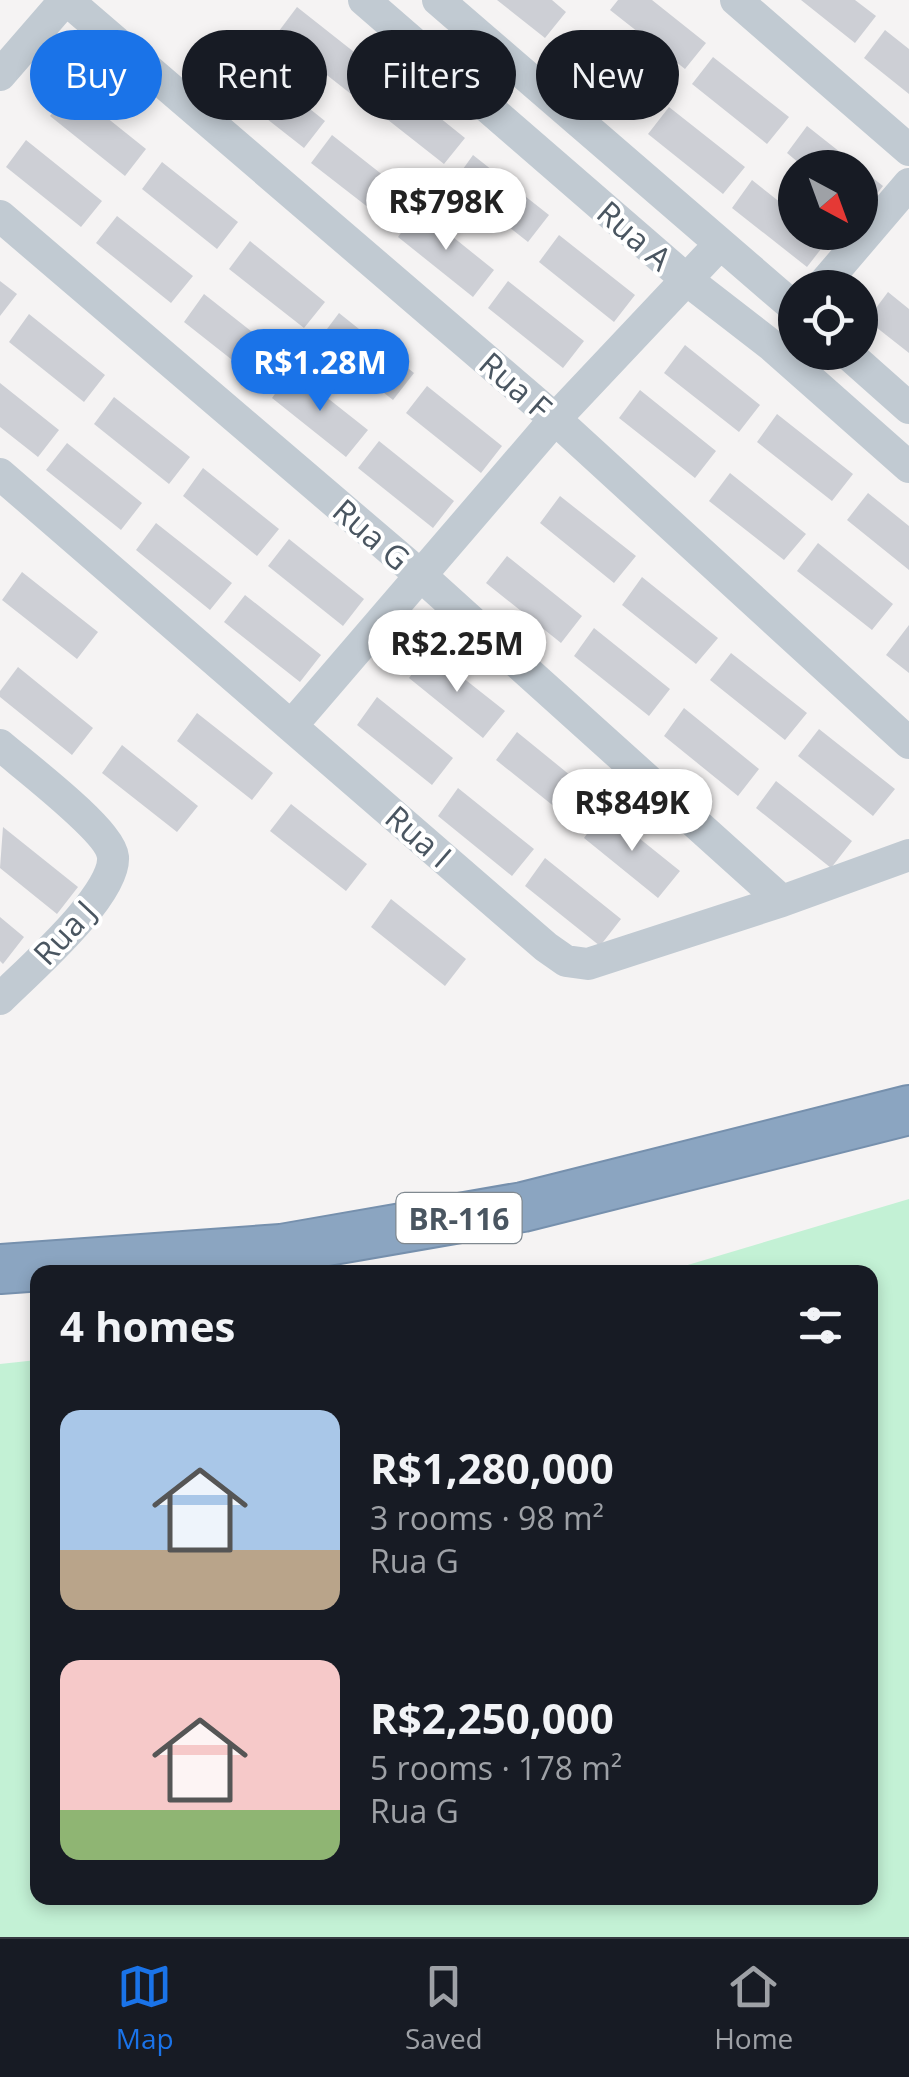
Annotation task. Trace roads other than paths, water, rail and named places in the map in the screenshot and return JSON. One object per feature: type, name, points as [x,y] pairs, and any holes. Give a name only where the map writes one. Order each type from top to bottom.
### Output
[{"type":"highway","name":"BR-116","points":[[56,1265],[281,1249],[505,1210],[909,1110]]},
{"type":"highway","name":"BR-116","points":[[0,1269],[30,1267]]},
{"type":"street","points":[[0,74],[66,0]]},
{"type":"street","name":"Rua F","points":[[66,0],[555,418],[909,742]]},
{"type":"street","name":"Rua A","points":[[364,0],[909,467]]},
{"type":"street","name":"Rua A","points":[[438,0],[778,293]]},
{"type":"street","points":[[736,0],[909,150]]},
{"type":"street","points":[[835,270],[909,184]]},
{"type":"street","name":"Rua G","points":[[0,216],[419,574],[782,901]]},
{"type":"street","points":[[292,724],[555,418],[720,244]]},
{"type":"street","points":[[771,345],[778,337]]},
{"type":"street","points":[[866,370],[909,408]]},
{"type":"street","name":"Rua I","points":[[0,474],[566,961],[588,964],[909,855]]},
{"type":"street","name":"Rua J","points":[[0,745],[85,818],[105,838],[113,858],[106,885],[85,914],[0,999]]}]
